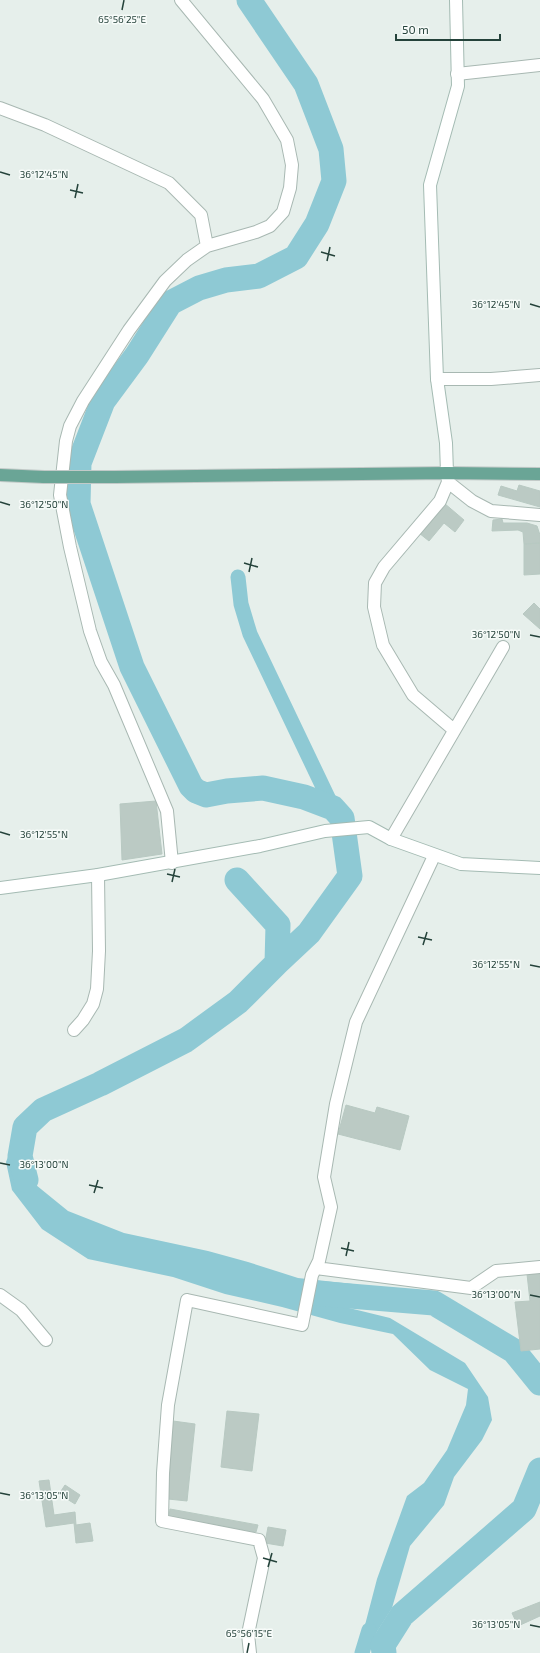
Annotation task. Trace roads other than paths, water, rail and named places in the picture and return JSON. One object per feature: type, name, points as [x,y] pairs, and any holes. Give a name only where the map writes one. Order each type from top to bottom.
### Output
[{"type":"main road","points":[[0,474],[44,477],[447,478],[540,474]]},
{"type":"street","points":[[172,863],[167,811],[114,685],[101,662],[90,631],[70,547],[60,495],[66,440],[70,426],[83,401],[128,330],[165,281],[187,260],[206,246],[256,232],[270,226],[283,212],[290,188],[292,165],[288,140],[264,99],[181,0]]},
{"type":"street","points":[[454,730],[412,695],[382,645],[374,607],[375,583],[384,568],[440,501],[447,478],[445,436],[437,380],[430,185],[458,86],[456,0]]},
{"type":"street","points":[[457,74],[540,65]]},
{"type":"street","points":[[0,108],[45,125],[169,183],[201,215],[206,246]]},
{"type":"street","points":[[437,380],[491,379],[540,375]]},
{"type":"street","points":[[447,478],[472,501],[491,511],[540,515]]},
{"type":"street","points":[[391,839],[503,647]]},
{"type":"street","points":[[0,888],[98,876],[260,846],[324,831],[369,827],[391,839],[434,856],[461,864],[540,868]]},
{"type":"street","points":[[250,1653],[248,1634],[264,1558],[259,1540],[162,1521],[163,1473],[168,1405],[187,1300],[302,1325],[314,1271],[332,1207],[324,1177],[336,1104],[356,1022],[434,856]]},
{"type":"street","points":[[74,1030],[84,1020],[93,1004],[97,989],[98,876]]},
{"type":"street","points":[[314,1271],[471,1288],[496,1271],[540,1267]]},
{"type":"street","points":[[0,1295],[21,1310],[46,1340]]},
{"type":"water","points":[[14,1141],[30,1153],[36,1185],[68,1211],[124,1233],[208,1251],[298,1278],[353,1284],[345,1307],[390,1318],[465,1363],[488,1397],[492,1420],[482,1440],[454,1477],[444,1505],[410,1546],[392,1608],[366,1649],[359,1648],[377,1579],[407,1496],[424,1483],[447,1450],[466,1405],[468,1389],[430,1370],[393,1334],[340,1323],[282,1307],[225,1294],[173,1277],[88,1259],[42,1229],[12,1190],[6,1162]]},
{"type":"waterway","points":[[249,0],[306,84],[331,149],[334,181],[317,224],[296,257],[259,276],[226,280],[199,288],[170,303],[137,355],[103,401],[79,463],[78,504],[132,667],[191,786],[196,791],[206,795],[227,791],[263,788],[304,797],[333,808],[342,818],[350,876],[309,933],[277,963]]},
{"type":"waterway","points":[[238,577],[241,604],[250,634],[333,808]]},
{"type":"waterway","points":[[26,1180],[20,1156],[25,1127],[43,1110],[100,1084],[186,1040],[238,1002],[277,963],[278,925],[237,880]]},
{"type":"waterway","points":[[314,1293],[434,1303],[514,1351],[540,1383]]},
{"type":"waterway","points":[[384,1653],[383,1645],[402,1615],[524,1509],[540,1470]]},
{"type":"waterway","points":[[362,1653],[369,1630]]}]
